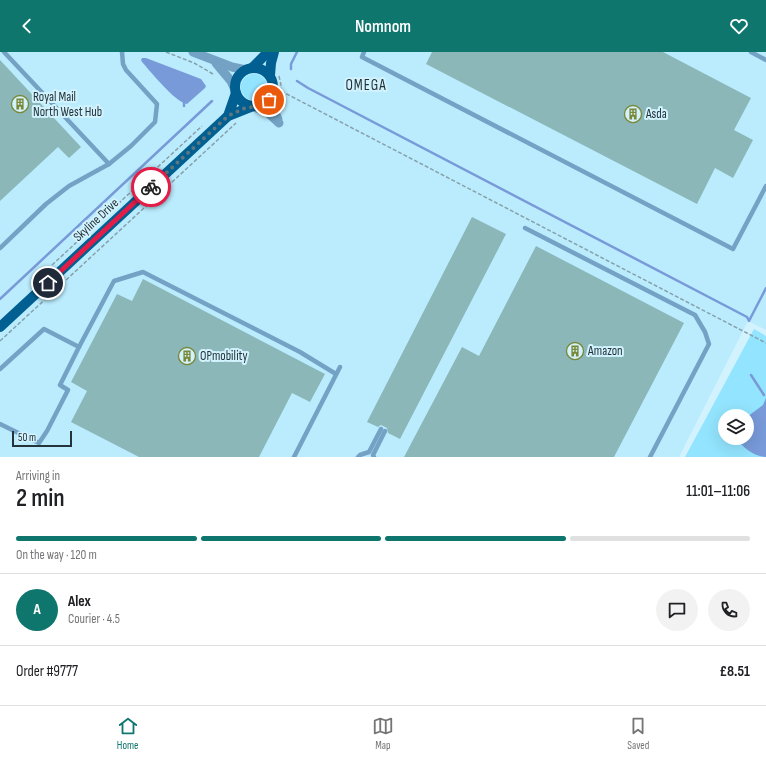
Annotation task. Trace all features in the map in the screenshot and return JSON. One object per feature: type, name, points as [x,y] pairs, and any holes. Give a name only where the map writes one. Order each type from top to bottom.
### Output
[{"type":"main road","points":[[268,52],[238,77],[236,82],[236,91],[243,103],[253,106],[265,103],[272,96],[274,74],[271,63],[274,52]]},
{"type":"main road","points":[[249,69],[262,69],[274,74]]},
{"type":"main road","name":"Skyline Drive","points":[[228,116],[236,91]]},
{"type":"main road","name":"Skyline Drive","points":[[0,327],[228,116],[253,106]]},
{"type":"street","points":[[193,52],[215,62],[232,67],[249,69]]},
{"type":"street","points":[[215,62],[231,81],[236,91]]},
{"type":"street","points":[[253,106],[267,112],[279,123],[273,108],[272,96]]},
{"type":"lane","points":[[4,52],[109,164]]},
{"type":"lane","points":[[0,248],[46,204],[69,186],[109,164],[131,146],[155,122],[157,104],[126,70],[123,64],[122,52]]},
{"type":"lane","points":[[364,52],[362,57],[733,249],[766,186]]},
{"type":"lane","points":[[750,52],[766,60]]},
{"type":"lane","points":[[525,228],[695,315],[709,344],[650,457]]},
{"type":"lane","points":[[0,424],[39,443],[47,431],[68,390],[60,385],[114,281],[143,272],[300,352],[336,374]]},
{"type":"lane","points":[[0,369],[44,329],[80,347]]},
{"type":"lane","points":[[0,360],[4,365]]},
{"type":"lane","points":[[294,457],[340,367]]},
{"type":"lane","points":[[358,457],[369,452],[383,430],[373,455],[374,457]]},
{"type":"path","points":[[166,52],[194,63],[216,75]]},
{"type":"path","points":[[274,74],[281,85],[281,91],[766,343]]},
{"type":"path","points":[[0,341],[237,122]]},
{"type":"path","points":[[50,268],[204,125]]},
{"type":"shaded area","points":[[0,52],[766,52],[766,330],[748,321],[679,457],[0,457]]},
{"type":"shaded area","points":[[142,58],[146,58],[201,79],[206,86],[187,104],[182,102],[157,79],[142,62]]},
{"type":"shaded area","points":[[254,74],[263,78],[267,87],[263,96],[254,100],[245,96],[241,87],[245,78]]},
{"type":"shaded area","points":[[754,329],[766,336],[766,457],[685,457]]},
{"type":"shaded area","points":[[766,398],[766,457],[762,457],[749,451],[742,445],[754,445],[754,412],[763,405]]},
{"type":"building","name":"Asda","points":[[432,52],[663,52],[751,98],[734,130],[753,140],[733,178],[715,168],[697,204],[426,64]]},
{"type":"building","name":"Royal Mail North West Hub","points":[[0,60],[81,147],[69,158],[58,147],[0,201]]},
{"type":"building","points":[[472,217],[506,234],[400,439],[388,433],[387,428],[381,425],[378,427],[367,422]]},
{"type":"building","name":"Amazon","points":[[536,246],[684,323],[614,457],[404,457],[462,347],[479,356]]},
{"type":"building","name":"OPmobility","points":[[143,279],[325,374],[310,402],[292,393],[259,457],[139,457],[71,422],[87,391],[71,382],[117,294],[132,301]]},
{"type":"waterway","points":[[291,69],[291,64],[297,52]]},
{"type":"waterway","points":[[297,81],[747,317],[749,321],[766,288]]},
{"type":"waterway","points":[[0,299],[212,101]]},
{"type":"waterway","points":[[751,375],[764,395]]},
{"type":"way so far","points":[[151,187],[228,116],[245,108],[260,106],[269,100]]},
{"type":"place","name":"Royal Mail North West Hub","points":[[20,104]]},
{"type":"place","name":"Asda","points":[[633,114]]},
{"type":"place","name":"Amazon","points":[[575,351]]},
{"type":"place","name":"OPmobility","points":[[187,356]]},
{"type":"district","name":"OMEGA","points":[[366,85]]},
{"type":"route","points":[[48,283],[151,187]]}]
